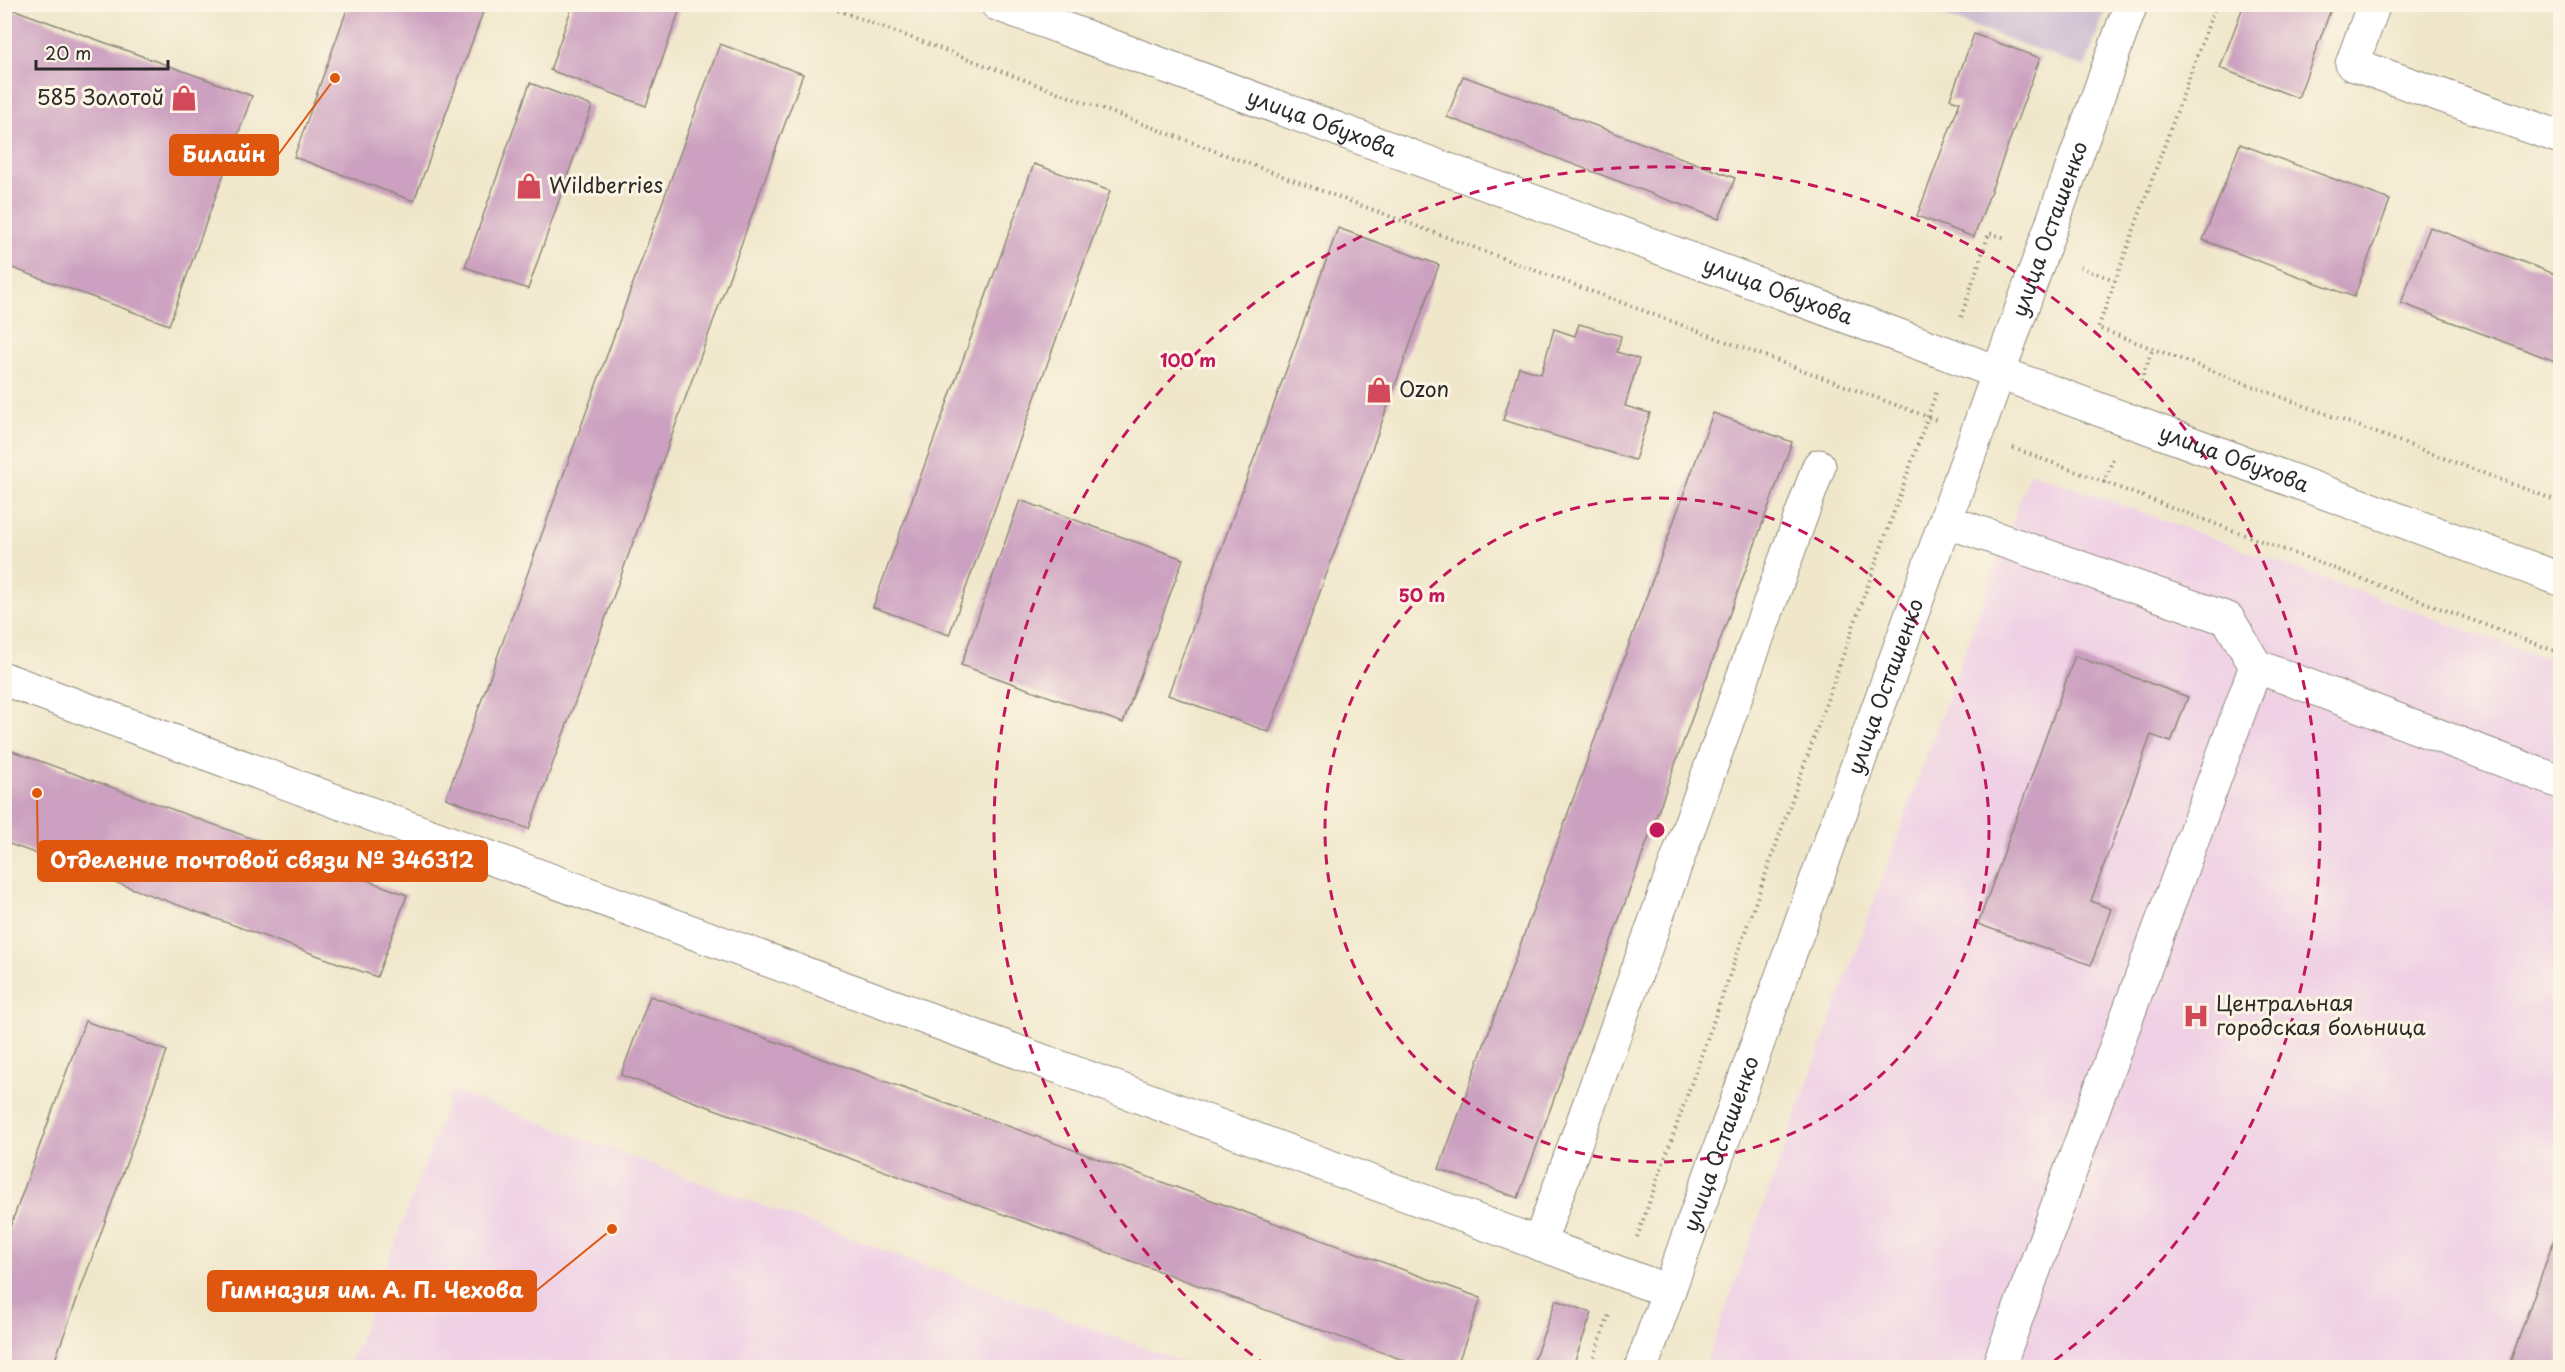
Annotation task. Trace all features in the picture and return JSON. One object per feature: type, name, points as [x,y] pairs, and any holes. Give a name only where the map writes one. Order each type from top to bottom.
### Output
[{"type":"main road","name":"улица Обухова","points":[[997,4],[2560,579]]},
{"type":"main road","name":"улица Осташенко","points":[[1641,1368],[2131,4]]},
{"type":"main road","points":[[2374,4],[2352,64],[2560,137]]},
{"type":"main road","points":[[1539,1244],[1819,466]]},
{"type":"main road","points":[[1947,521],[2228,619],[2256,666],[2560,782]]},
{"type":"main road","points":[[1998,1368],[2256,666]]},
{"type":"main road","points":[[4,679],[1668,1291]]},
{"type":"path","points":[[821,4],[2560,653]]},
{"type":"path","points":[[2216,4],[2098,328],[2560,502]]},
{"type":"path","points":[[1962,314],[1989,233]]},
{"type":"path","points":[[1590,1368],[1928,417],[1948,355]]},
{"type":"shaded area","points":[[1914,5],[2107,5],[2085,67]]},
{"type":"shaded area","name":"Центральная городская больница","points":[[2030,472],[2560,664],[2560,1367],[1704,1368]]},
{"type":"shaded area","points":[[452,1090],[1196,1367],[349,1367]]},
{"type":"building","points":[[349,4],[486,4],[414,201],[294,157]]},
{"type":"building","points":[[573,4],[669,4],[680,9],[646,106],[550,70]]},
{"type":"building","points":[[2244,4],[2333,4],[2298,98],[2220,68]]},
{"type":"building","points":[[4,6],[252,96],[169,325],[4,265]]},
{"type":"building","points":[[1974,34],[2040,58],[1974,237],[1917,216],[1960,102],[1950,99]]},
{"type":"building","points":[[720,44],[803,74],[529,829],[446,798]]},
{"type":"building","points":[[1463,76],[1735,178],[1719,219],[1447,117]]},
{"type":"building","name":"Wildberries","points":[[530,83],[592,106],[528,289],[465,267]]},
{"type":"building","points":[[2240,144],[2390,200],[2354,297],[2203,240]]},
{"type":"building","points":[[1034,164],[1110,191],[949,635],[873,607]]},
{"type":"building","points":[[2430,227],[2560,276],[2560,363],[2401,303]]},
{"type":"building","points":[[1338,228],[1439,265],[1269,732],[1168,695]]},
{"type":"building","points":[[1579,324],[1621,336],[1617,352],[1639,359],[1625,406],[1650,413],[1635,460],[1503,420],[1519,367],[1541,374],[1554,329],[1575,336]]},
{"type":"building","points":[[1713,413],[1792,442],[1518,1198],[1439,1169]]},
{"type":"building","points":[[1020,500],[1183,559],[1123,723],[961,665]]},
{"type":"building","points":[[2075,656],[2188,697],[2171,742],[2151,735],[2091,901],[2111,909],[2091,965],[1978,924]]},
{"type":"building","points":[[4,748],[407,895],[377,977],[4,842]]},
{"type":"building","points":[[650,996],[1481,1298],[1456,1368],[1425,1368],[621,1075]]},
{"type":"building","points":[[85,1021],[167,1051],[52,1368],[4,1368],[4,1244]]},
{"type":"building","points":[[2560,1223],[2560,1368],[2508,1368]]},
{"type":"building","points":[[1556,1300],[1592,1313],[1572,1368],[1531,1368]]},
{"type":"place","name":"Билайн","points":[[335,78]]},
{"type":"place","name":"585 Золотой","points":[[184,98]]},
{"type":"place","name":"Wildberries","points":[[529,186]]},
{"type":"place","name":"Ozon","points":[[1379,390]]},
{"type":"place","name":"Отделение почтовой связи № 346312","points":[[37,793]]},
{"type":"place","name":"Центральная городская больница","points":[[2196,1016]]},
{"type":"place","name":"Гимназия им. А. П. Чехова","points":[[612,1229]]}]
